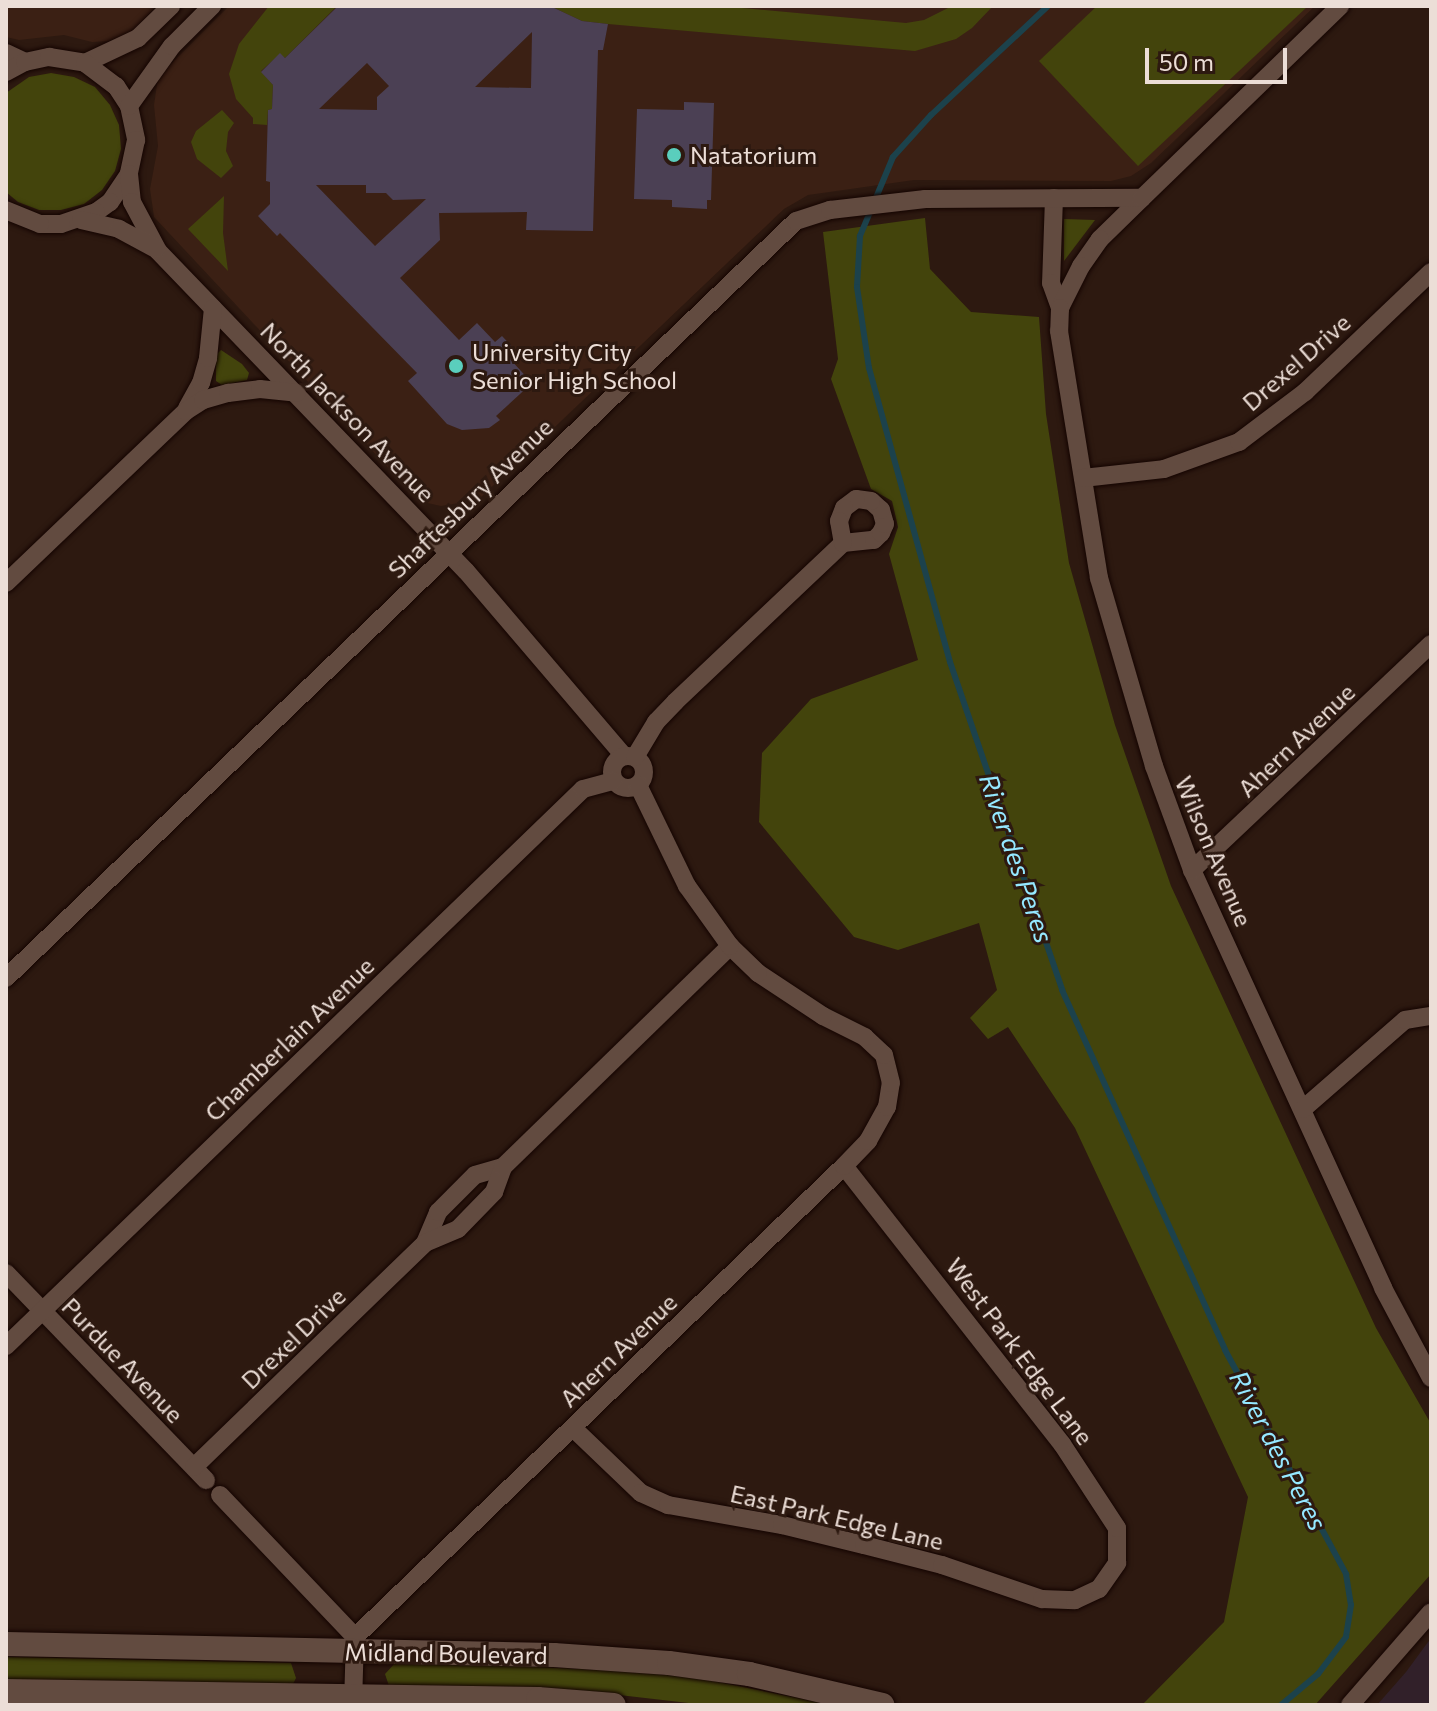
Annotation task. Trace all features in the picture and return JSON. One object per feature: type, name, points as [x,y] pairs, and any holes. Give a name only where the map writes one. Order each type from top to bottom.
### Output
[{"type":"main road","name":"Midland Boulevard","points":[[6,1644],[355,1644],[669,1663],[749,1674],[882,1705]]},
{"type":"main road","name":"Midland Boulevard","points":[[6,1691],[353,1701],[538,1699],[614,1705]]},
{"type":"street","points":[[85,63],[138,38],[171,6]]},
{"type":"street","points":[[129,106],[172,46],[212,6]]},
{"type":"street","points":[[1142,198],[1340,6]]},
{"type":"street","points":[[6,53],[25,62]]},
{"type":"street","points":[[6,72],[25,62],[49,57],[85,63],[116,86],[129,106],[136,140],[129,174],[110,202],[81,220],[50,224],[11,217]]},
{"type":"street","name":"North Jackson Avenue","points":[[129,174],[132,202],[158,251],[448,552],[630,756]]},
{"type":"street","name":"Wilson Avenue","points":[[1054,198],[1051,283],[1060,308],[1059,331],[1099,578],[1154,766],[1192,870],[1383,1288],[1431,1378]]},
{"type":"street","name":"Shaftesbury Avenue","points":[[6,978],[782,233],[804,217],[830,210],[905,201],[1142,198]]},
{"type":"street","name":"Wilson Avenue","points":[[1060,308],[1081,266],[1100,239],[1142,198]]},
{"type":"street","name":"North Jackson Avenue","points":[[81,220],[119,229],[158,251]]},
{"type":"street","name":"Drexel Drive","points":[[1083,478],[1164,469],[1239,442],[1305,392],[1431,272]]},
{"type":"street","points":[[186,411],[201,383],[208,358],[213,308]]},
{"type":"street","points":[[6,583],[186,411],[203,400],[228,393],[260,389],[297,393]]},
{"type":"street","points":[[638,785],[622,788],[613,781],[612,766],[630,756],[675,702],[843,543]]},
{"type":"street","name":"Ahern Avenue","points":[[1192,870],[1431,644]]},
{"type":"street","points":[[630,756],[644,770],[638,785],[687,886],[730,946]]},
{"type":"street","name":"Chamberlain Avenue","points":[[6,1346],[583,789],[613,781]]},
{"type":"street","name":"Drexel Drive","points":[[425,1243],[458,1229],[494,1192],[503,1167],[730,946]]},
{"type":"street","name":"Ahern Avenue","points":[[355,1644],[844,1166],[879,1126],[887,1107],[891,1083],[884,1055],[876,1045],[796,999],[758,973],[730,946]]},
{"type":"street","points":[[1303,1109],[1405,1020],[1431,1016]]},
{"type":"street","name":"West Park Edge Lane","points":[[844,1166],[1062,1444],[1117,1528],[1117,1563],[1108,1580]]},
{"type":"street","name":"Drexel Drive","points":[[200,1474],[425,1243],[438,1212],[475,1175],[503,1167]]},
{"type":"street","name":"Purdue Avenue","points":[[6,1273],[200,1474]]},
{"type":"street","name":"East Park Edge Lane","points":[[573,1428],[641,1493],[668,1505],[782,1525],[864,1545],[942,1565],[1042,1599],[1075,1600],[1088,1596],[1108,1580]]},
{"type":"street","points":[[220,1495],[355,1644],[353,1701]]},
{"type":"street","points":[[1350,1705],[1431,1612]]},
{"type":"shaded area","points":[[6,6],[157,6],[130,33],[109,41],[92,42],[64,35],[19,40],[6,37]]},
{"type":"shaded area","name":"University City Senior High School","points":[[229,6],[1315,6],[1151,163],[1131,176],[1111,181],[914,180],[808,195],[784,209],[478,500],[441,506],[423,502],[409,490],[154,217],[150,189],[158,146],[154,105],[158,77]]},
{"type":"shaded area","points":[[269,6],[337,6],[285,58],[280,54],[261,71],[273,85],[272,109],[268,110],[267,125],[253,124],[253,118],[236,99],[229,74],[239,44]]},
{"type":"shaded area","points":[[550,6],[720,6],[906,23],[924,20],[952,6],[993,6],[972,28],[956,39],[915,51],[582,21]]},
{"type":"shaded area","points":[[1097,6],[1308,6],[1138,166],[1039,61]]},
{"type":"shaded area","points":[[51,73],[74,77],[95,87],[110,105],[119,125],[121,149],[115,171],[102,190],[84,204],[61,210],[39,210],[18,202],[6,192],[6,93],[29,77]]},
{"type":"shaded area","points":[[222,110],[234,123],[228,132],[226,151],[233,166],[221,178],[197,159],[191,142],[196,131]]},
{"type":"shaded area","points":[[224,196],[223,233],[228,271],[188,229]]},
{"type":"shaded area","points":[[925,218],[930,269],[971,312],[1039,317],[1046,414],[1069,563],[1115,725],[1171,886],[1376,1328],[1431,1424],[1431,1574],[1315,1705],[1142,1705],[1224,1622],[1248,1497],[1075,1128],[1008,1027],[988,1039],[970,1018],[997,990],[979,923],[898,950],[854,937],[759,822],[762,753],[811,699],[918,660],[889,554],[898,527],[892,501],[871,489],[831,379],[838,359],[823,232]]},
{"type":"shaded area","points":[[1064,219],[1095,220],[1064,261]]},
{"type":"shaded area","points":[[221,350],[242,364],[249,373],[247,380],[222,385],[216,381],[216,355]]},
{"type":"shaded area","points":[[1431,1638],[1431,1705],[1377,1705],[1406,1672]]},
{"type":"shaded area","points":[[6,1657],[291,1663],[296,1678],[292,1686],[6,1682]]},
{"type":"shaded area","points":[[397,1661],[626,1671],[698,1678],[832,1705],[706,1705],[619,1695],[390,1689],[385,1674]]},
{"type":"building","points":[[338,6],[550,6],[582,21],[608,24],[603,50],[598,50],[593,231],[526,230],[527,212],[439,213],[440,240],[400,278],[459,340],[477,323],[495,342],[502,336],[517,352],[510,359],[532,383],[496,416],[500,420],[489,428],[462,430],[447,424],[408,381],[417,373],[280,233],[277,236],[258,216],[270,204],[270,182],[266,181],[268,110],[272,109],[273,85],[261,72],[280,53],[285,58]],"holes":[[[532,32],[531,88],[475,87]],[[367,63],[389,86],[377,97],[377,110],[319,109]],[[316,185],[366,185],[366,193],[386,193],[393,200],[426,199],[375,246]]]},
{"type":"building","name":"Natatorium","points":[[684,102],[714,103],[711,200],[707,200],[707,209],[672,207],[672,200],[634,199],[637,109],[684,110]]},
{"type":"waterway","name":"River des Peres","points":[[1048,6],[931,115],[893,157],[860,236],[857,287],[869,368],[950,662],[1062,990],[1225,1350],[1346,1574],[1351,1605],[1346,1637],[1318,1674],[1281,1705]]},
{"type":"place","name":"Natatorium","points":[[674,155]]},
{"type":"place","name":"University City Senior High School","points":[[456,366]]}]
